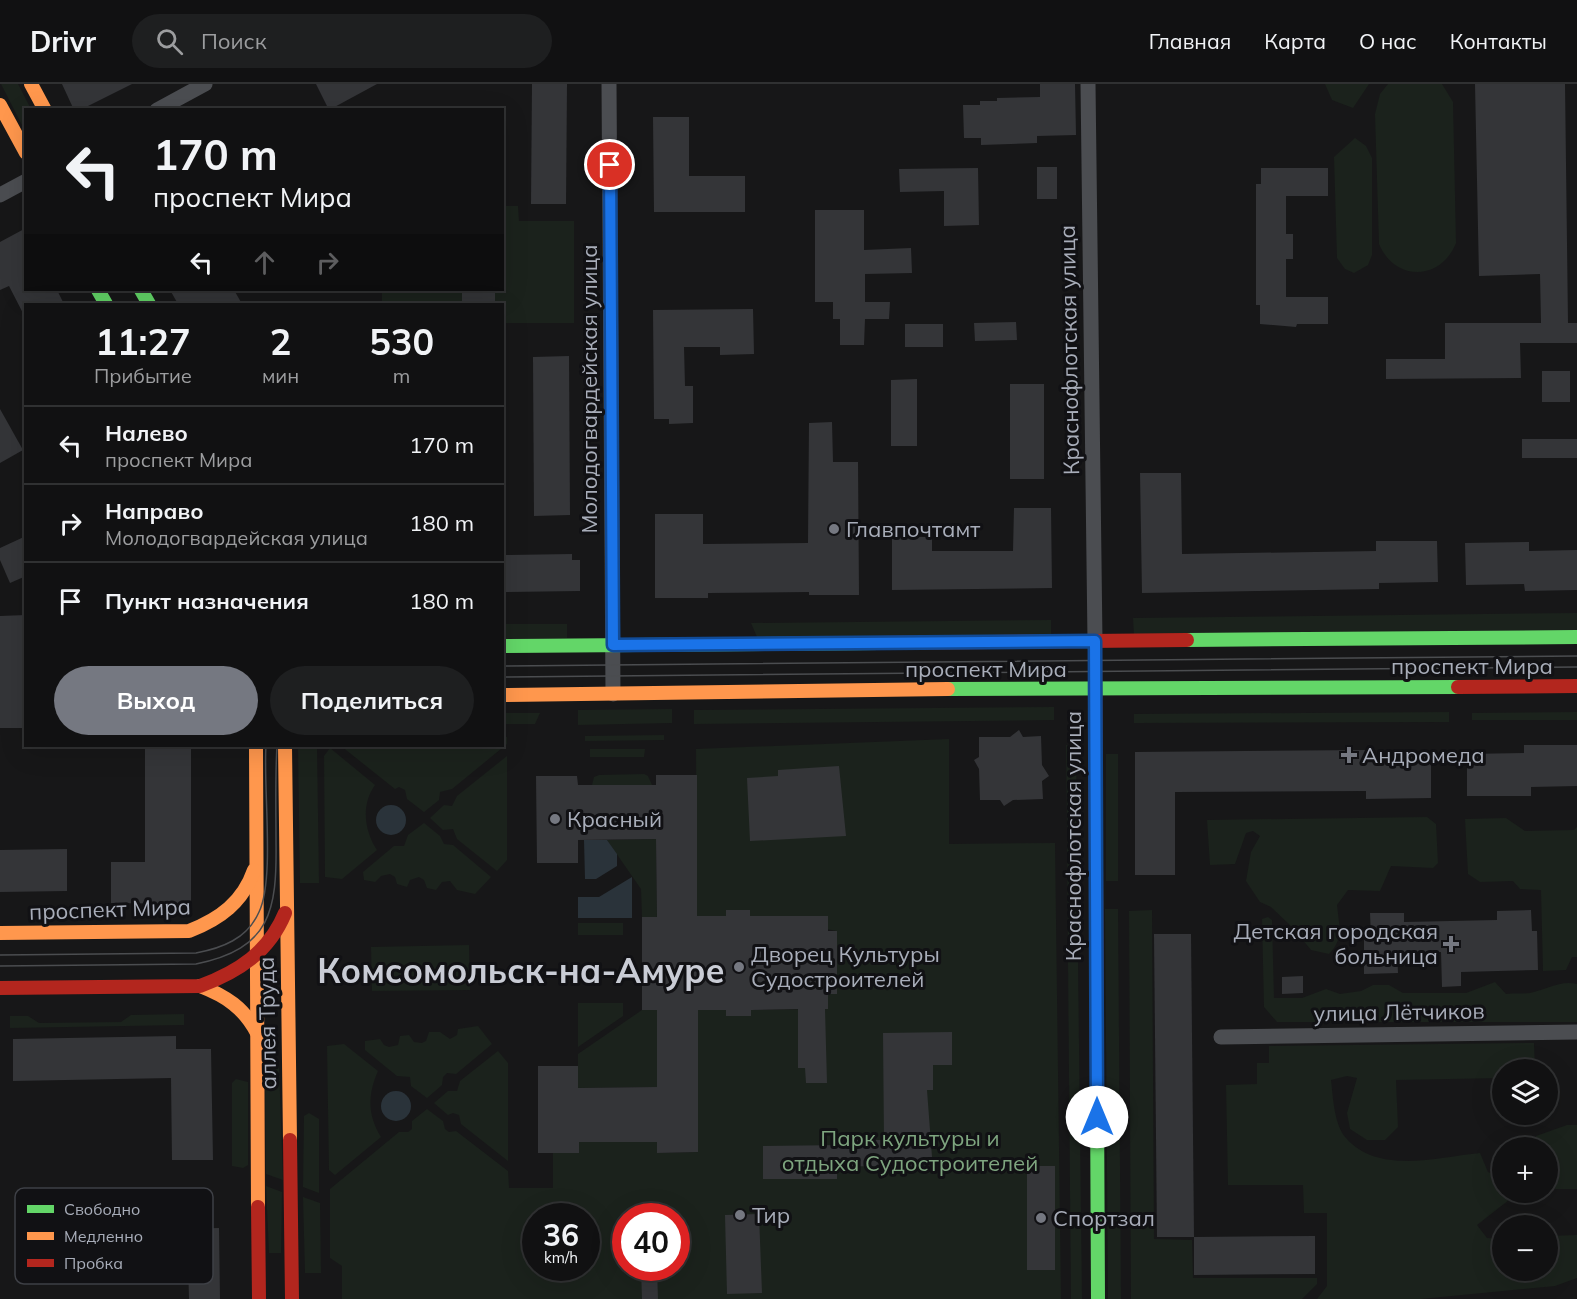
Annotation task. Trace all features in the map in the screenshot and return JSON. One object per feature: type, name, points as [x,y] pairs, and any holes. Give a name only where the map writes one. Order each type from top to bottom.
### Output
[{"type":"main road","points":[[31,84],[44,108]]},
{"type":"main road","points":[[0,105],[24,149]]},
{"type":"main road","name":"проспект Мира","points":[[504,646],[1577,637]]},
{"type":"main road","name":"Краснофлотская улица","points":[[1095,641],[1098,1299]]},
{"type":"main road","name":"проспект Мира","points":[[504,695],[1577,686]]},
{"type":"main road","name":"аллея Труда","points":[[285,749],[292,1299]]},
{"type":"main road","name":"аллея Труда","points":[[257,750],[259,1299]]},
{"type":"main road","name":"проспект Мира","points":[[0,933],[189,931],[214,921],[227,912],[251,879],[256,858]]},
{"type":"main road","points":[[0,988],[200,986],[225,977],[257,954],[279,929],[287,900]]},
{"type":"main road","points":[[200,986],[227,996],[238,1004],[257,1035]]},
{"type":"street","points":[[161,108],[205,84]]},
{"type":"street","name":"Молодогвардейская улица","points":[[609,84],[613,694]]},
{"type":"street","name":"Краснофлотская улица","points":[[1088,84],[1095,641]]},
{"type":"street","points":[[0,195],[24,182]]},
{"type":"street","name":"улица Лётчиков","points":[[1221,1037],[1577,1032]]},
{"type":"green space","points":[[1,84],[18,84],[30,108],[24,108],[24,129]]},
{"type":"green space","points":[[1325,84],[1369,84],[1353,108],[1332,100]]},
{"type":"green space","points":[[1388,84],[1442,84],[1453,102],[1456,243],[1449,256],[1440,265],[1429,270],[1418,272],[1396,265],[1386,256],[1379,244],[1375,114],[1380,94]]},
{"type":"green space","points":[[1355,138],[1366,146],[1372,158],[1372,255],[1368,265],[1354,273],[1345,269],[1337,258],[1334,157]]},
{"type":"green space","points":[[504,206],[518,206],[519,221],[574,221],[574,323],[506,323],[505,404],[504,303],[382,303],[382,291],[504,291]]},
{"type":"green space","points":[[1577,613],[1577,631],[1134,636],[1133,618]]},
{"type":"green space","points":[[1051,620],[1051,635],[757,637],[751,623]]},
{"type":"green space","points":[[504,624],[567,624],[567,638],[504,639]]},
{"type":"green space","points":[[1054,707],[1054,720],[694,724],[694,710]]},
{"type":"green space","points":[[672,709],[672,723],[578,725],[578,710]]},
{"type":"green space","points":[[1449,712],[1449,722],[1134,723],[1134,714]]},
{"type":"green space","points":[[1577,712],[1577,720],[1472,720],[1472,713]]},
{"type":"green space","points":[[504,713],[540,713],[535,724],[504,724]]},
{"type":"green space","points":[[664,735],[664,740],[585,741],[585,736]]},
{"type":"green space","points":[[504,737],[507,737],[507,744],[504,746]]},
{"type":"green space","name":"Парк культуры и отдыха Судостроителей","points":[[949,739],[949,844],[1055,843],[1061,1299],[342,1299],[342,1266],[330,1258],[330,1189],[399,1132],[408,1132],[412,1129],[412,1121],[427,1109],[443,1121],[445,1129],[449,1132],[456,1131],[508,1171],[509,1188],[553,1188],[553,1153],[578,1153],[579,1142],[657,1142],[658,1153],[698,1152],[698,1010],[726,1010],[727,1016],[750,1016],[751,1010],[828,1009],[828,994],[837,994],[837,931],[750,916],[750,910],[726,910],[726,916],[697,916],[696,749]]},
{"type":"green space","points":[[1066,745],[1076,745],[1077,827],[1067,827]]},
{"type":"green space","points":[[298,747],[317,747],[319,883],[300,883]]},
{"type":"green space","points":[[342,747],[503,747],[452,789],[440,792],[439,800],[424,812],[407,799],[405,790],[399,787],[395,789]]},
{"type":"green space","points":[[330,748],[375,785],[368,801],[366,817],[369,834],[377,850],[342,879],[325,877],[324,756]]},
{"type":"green space","points":[[590,749],[645,749],[644,757],[590,757]]},
{"type":"green space","points":[[1106,754],[1118,754],[1118,881],[1106,881]]},
{"type":"green space","points":[[507,756],[507,860],[497,871],[457,839],[453,829],[443,830],[430,818],[444,805],[452,806],[457,796]]},
{"type":"green space","points":[[644,774],[648,776],[652,785],[592,785],[594,777],[599,775]]},
{"type":"green space","points":[[1427,817],[1436,824],[1438,863],[1433,868],[1391,866],[1380,891],[1348,890],[1337,905],[1339,937],[1329,954],[1311,950],[1271,907],[1260,902],[1246,881],[1251,852],[1260,836],[1253,831],[1246,833],[1235,864],[1210,865],[1207,820]]},
{"type":"green space","points":[[1506,818],[1525,831],[1574,830],[1577,827],[1577,957],[1572,957],[1566,970],[1543,971],[1541,890],[1520,889],[1513,881],[1480,882],[1468,874],[1465,819]]},
{"type":"green space","points":[[424,823],[440,836],[444,844],[453,845],[491,877],[475,894],[457,890],[450,881],[442,882],[436,890],[427,888],[424,880],[419,877],[410,880],[407,887],[397,884],[395,877],[390,874],[381,876],[375,882],[364,880],[363,872],[394,846],[404,846],[408,835]]},
{"type":"green space","points":[[656,839],[657,917],[642,917],[641,889],[607,840]]},
{"type":"green space","points":[[1067,842],[1077,842],[1078,954],[1068,954]]},
{"type":"green space","points":[[1105,909],[1118,909],[1121,1299],[1108,1299]]},
{"type":"green space","points":[[1152,910],[1154,1239],[1192,1240],[1193,1278],[1317,1278],[1317,1284],[1302,1299],[1131,1299],[1129,911]]},
{"type":"green space","points":[[1268,917],[1272,920],[1274,998],[1302,998],[1326,989],[1340,994],[1361,991],[1373,985],[1389,985],[1403,993],[1466,993],[1495,982],[1506,994],[1530,993],[1559,984],[1571,983],[1577,984],[1577,1022],[1277,1022],[1264,1007],[1262,919]]},
{"type":"green space","points":[[578,923],[623,923],[623,935],[578,935]]},
{"type":"green space","points":[[469,945],[470,990],[372,991],[371,947]]},
{"type":"green space","points":[[1068,962],[1078,962],[1082,1299],[1071,1299]]},
{"type":"green space","points":[[578,1003],[623,1003],[623,1016],[578,1047]]},
{"type":"green space","points":[[642,1010],[657,1010],[657,1087],[578,1088],[578,1054]]},
{"type":"green space","points":[[184,1014],[184,1025],[10,1028],[10,1016],[28,1016],[39,1023],[121,1022],[131,1015]]},
{"type":"green space","points":[[478,1026],[492,1044],[456,1074],[447,1073],[443,1077],[442,1085],[427,1098],[411,1086],[410,1077],[397,1076],[365,1050],[365,1041],[380,1039],[384,1045],[389,1047],[398,1045],[400,1036],[409,1035],[414,1042],[422,1043],[426,1041],[429,1032],[440,1032],[450,1039],[457,1035],[458,1029]]},
{"type":"green space","points":[[1534,1043],[1535,1059],[1492,1059],[1492,1078],[1396,1080],[1398,1127],[1385,1140],[1367,1140],[1350,1129],[1347,1113],[1357,1078],[1347,1076],[1331,1080],[1335,1110],[1339,1126],[1346,1138],[1359,1149],[1375,1157],[1409,1161],[1480,1153],[1488,1172],[1492,1174],[1492,1203],[1505,1203],[1477,1225],[1487,1238],[1492,1238],[1492,1281],[1558,1281],[1558,1236],[1577,1235],[1577,1278],[1555,1286],[1421,1299],[1317,1299],[1327,1286],[1327,1213],[1304,1213],[1303,1185],[1228,1185],[1226,1085],[1257,1084],[1257,1063],[1269,1063],[1269,1046]]},
{"type":"green space","points":[[344,1044],[378,1071],[372,1088],[370,1104],[376,1129],[381,1137],[335,1175],[329,1170],[327,1046]]},
{"type":"green space","points":[[498,1051],[508,1063],[508,1161],[461,1124],[459,1115],[453,1113],[448,1115],[434,1103],[448,1091],[457,1091],[460,1081]]},
{"type":"green space","points":[[270,1064],[279,1066],[283,1180],[266,1174],[265,1069]]},
{"type":"green space","points":[[236,1079],[248,1082],[248,1165],[243,1168],[232,1166],[232,1083]]},
{"type":"green space","points":[[309,1113],[319,1119],[319,1193],[303,1187],[304,1116]]},
{"type":"green space","points":[[1567,1125],[1577,1125],[1577,1189],[1558,1189],[1558,1137],[1536,1136]]},
{"type":"green space","points":[[266,1186],[282,1192],[281,1253],[269,1253]]},
{"type":"green space","points":[[303,1197],[320,1203],[321,1273],[305,1273]]},
{"type":"shaded area","points":[[391,805],[402,809],[406,820],[402,831],[391,835],[380,831],[376,820],[380,809]]},
{"type":"shaded area","points":[[584,840],[607,840],[617,854],[617,866],[596,879],[585,879]]},
{"type":"shaded area","points":[[632,877],[632,918],[578,918],[578,897],[599,897]]},
{"type":"shaded area","points":[[396,1091],[407,1095],[411,1106],[407,1117],[396,1121],[385,1117],[381,1106],[385,1095]]},
{"type":"building","points":[[62,84],[132,84],[84,108],[73,108]]},
{"type":"building","points":[[316,84],[377,84],[333,108],[328,108]]},
{"type":"building","points":[[532,84],[567,84],[566,204],[531,204]]},
{"type":"building","points":[[1040,84],[1075,84],[1076,135],[1037,136],[1037,143],[981,145],[981,138],[964,138],[963,105],[980,105],[980,101],[997,101],[997,98],[1040,97]]},
{"type":"building","points":[[1475,84],[1565,84],[1568,323],[1577,323],[1577,343],[1520,343],[1521,378],[1386,379],[1386,359],[1445,359],[1445,323],[1541,323],[1540,274],[1479,276]]},
{"type":"building","points":[[653,117],[689,117],[689,176],[745,176],[745,212],[654,212]]},
{"type":"building","points":[[1037,167],[1057,167],[1057,199],[1037,199]]},
{"type":"building","points":[[978,168],[979,225],[944,226],[944,191],[900,192],[899,169]]},
{"type":"building","points":[[1261,168],[1328,168],[1328,196],[1286,196],[1286,234],[1293,234],[1293,259],[1286,259],[1286,297],[1328,297],[1328,324],[1297,324],[1296,327],[1260,324],[1260,305],[1256,305],[1256,184],[1261,184]]},
{"type":"building","points":[[815,210],[864,210],[864,250],[911,248],[912,273],[865,274],[865,302],[890,302],[889,319],[865,319],[864,345],[840,345],[840,319],[833,319],[833,302],[815,302]]},
{"type":"building","points":[[24,229],[24,291],[58,291],[64,303],[24,303],[24,315],[9,286],[0,290],[0,242]]},
{"type":"building","points":[[171,291],[235,291],[241,303],[177,303]]},
{"type":"building","points":[[462,291],[495,291],[495,303],[462,303]]},
{"type":"building","points":[[753,309],[754,354],[720,355],[720,347],[684,347],[685,386],[693,386],[693,423],[669,424],[669,419],[654,419],[653,310]]},
{"type":"building","points":[[1016,322],[1017,340],[975,341],[974,323]]},
{"type":"building","points":[[905,324],[943,324],[943,347],[905,347]]},
{"type":"building","points":[[569,356],[570,515],[534,516],[533,357]]},
{"type":"building","points":[[1542,371],[1570,371],[1570,402],[1542,402]]},
{"type":"building","points":[[917,379],[917,446],[891,446],[891,380]]},
{"type":"building","points":[[1010,384],[1044,384],[1044,479],[1010,479]]},
{"type":"building","points":[[0,409],[23,450],[0,463]]},
{"type":"building","name":"Главпочтамт","points":[[832,422],[833,462],[858,462],[859,595],[809,595],[809,592],[708,593],[708,598],[655,598],[655,514],[703,514],[703,544],[808,543],[809,423]]},
{"type":"building","points":[[1522,439],[1577,439],[1577,458],[1522,458]]},
{"type":"building","points":[[1140,473],[1181,473],[1182,554],[1376,551],[1376,541],[1437,541],[1438,582],[1379,583],[1379,589],[1142,593]]},
{"type":"building","points":[[1014,508],[1051,508],[1052,588],[892,590],[892,537],[932,537],[932,551],[1013,551]]},
{"type":"building","points":[[24,537],[24,577],[10,583],[0,560],[0,548]]},
{"type":"building","points":[[1529,542],[1529,551],[1577,550],[1577,590],[1525,591],[1524,584],[1466,585],[1465,543]]},
{"type":"building","points":[[572,554],[572,560],[580,560],[580,591],[504,592],[504,555]]},
{"type":"building","points":[[24,615],[24,728],[0,728],[0,616]]},
{"type":"building","points":[[1019,730],[1023,737],[1041,736],[1042,765],[1049,776],[1042,781],[1043,799],[1013,800],[1004,806],[1000,800],[980,800],[979,769],[974,760],[979,757],[979,737],[1010,737]]},
{"type":"building","points":[[1524,745],[1577,745],[1577,786],[1531,787],[1531,796],[1467,796],[1467,754],[1524,753]]},
{"type":"building","points":[[145,747],[191,747],[191,904],[111,903],[111,862],[145,862]]},
{"type":"building","points":[[1368,750],[1368,758],[1431,757],[1431,798],[1366,799],[1366,791],[1175,792],[1175,875],[1135,875],[1135,752]]},
{"type":"building","points":[[839,766],[846,836],[750,841],[747,778],[778,776],[778,770]]},
{"type":"building","name":"Дворец Культуры Судостроителей","points":[[656,775],[697,775],[697,916],[726,916],[726,910],[750,910],[750,916],[828,916],[828,931],[837,931],[837,994],[828,994],[828,1009],[825,1009],[827,1083],[806,1083],[805,1068],[798,1068],[798,1009],[751,1010],[751,1016],[726,1016],[726,1010],[698,1010],[698,1152],[657,1153],[657,1142],[579,1142],[579,1153],[538,1153],[538,1066],[578,1066],[578,1088],[657,1087],[657,1010],[642,1010],[642,917],[657,917],[656,839],[578,840],[578,863],[537,863],[536,776],[577,776],[578,785],[656,785]]},
{"type":"building","points":[[67,849],[67,891],[0,892],[0,850]]},
{"type":"building","name":"Детская городская больница","points":[[1531,910],[1532,931],[1537,931],[1538,970],[1461,972],[1461,986],[1442,987],[1441,952],[1397,952],[1398,973],[1364,974],[1364,937],[1371,937],[1370,913],[1404,913],[1404,922],[1497,920],[1497,911]]},
{"type":"building","points":[[1154,934],[1191,934],[1194,1237],[1157,1237]]},
{"type":"building","points":[[1303,976],[1303,993],[1282,994],[1282,977]]},
{"type":"building","points":[[952,1032],[952,1065],[933,1065],[933,1090],[927,1090],[932,1157],[923,1157],[923,1167],[837,1166],[837,1179],[763,1179],[763,1146],[844,1145],[844,1140],[884,1140],[883,1033]]},
{"type":"building","points":[[176,1036],[176,1049],[211,1049],[213,1160],[172,1160],[171,1078],[13,1081],[13,1039]]},
{"type":"building","name":"Спортзал","points":[[1027,1166],[1055,1166],[1055,1270],[1027,1270]]},
{"type":"building","points":[[759,1214],[762,1293],[727,1294],[725,1215]]},
{"type":"building","points":[[213,1228],[219,1228],[220,1299],[189,1299],[189,1284],[213,1284]]},
{"type":"building","points":[[1315,1236],[1315,1274],[1194,1275],[1194,1237]]},
{"type":"building","points":[[641,1281],[657,1281],[658,1299],[642,1299]]},
{"type":"tram line","points":[[504,666],[1577,656]]},
{"type":"tram line","points":[[504,677],[1577,667]]},
{"type":"tram line","points":[[0,955],[196,953],[224,945],[241,936],[254,921],[264,897],[267,856],[266,747]]},
{"type":"tram line","points":[[0,966],[196,964],[221,957],[240,948],[255,937],[271,907],[274,888],[277,747]]},
{"type":"traffic: fast","points":[[99,291],[105,303]]},
{"type":"traffic: fast","points":[[142,291],[148,303]]},
{"type":"traffic: fast","points":[[1187,640],[1577,637]]},
{"type":"traffic: fast","points":[[504,646],[879,643]]},
{"type":"traffic: fast","points":[[948,689],[1458,687]]},
{"type":"traffic: fast","points":[[1097,1090],[1098,1299]]},
{"type":"traffic: slow","points":[[31,84],[44,108]]},
{"type":"traffic: slow","points":[[0,105],[24,149]]},
{"type":"traffic: slow","points":[[504,695],[948,689]]},
{"type":"traffic: slow","points":[[256,747],[258,1207]]},
{"type":"traffic: slow","points":[[285,747],[290,1140]]},
{"type":"traffic: slow","points":[[0,933],[189,931],[211,921],[229,908],[244,891],[254,870]]},
{"type":"traffic: slow","points":[[200,986],[233,1004],[252,1024],[257,1033]]},
{"type":"traffic: jam","points":[[879,643],[1187,640]]},
{"type":"traffic: jam","points":[[1095,641],[1097,1090]]},
{"type":"traffic: jam","points":[[1458,687],[1577,686]]},
{"type":"traffic: jam","points":[[0,988],[200,986],[227,974],[251,959],[270,939],[285,913]]},
{"type":"traffic: jam","points":[[290,1140],[292,1299]]},
{"type":"traffic: jam","points":[[258,1207],[259,1299]]},
{"type":"place","name":"Главпочтамт","points":[[834,529]]},
{"type":"place","name":"Андромеда","points":[[1349,755]]},
{"type":"place","name":"Красный","points":[[555,819]]},
{"type":"place","name":"Детская городская больница","points":[[1451,944]]},
{"type":"place","name":"Дворец Культуры Судостроителей","points":[[739,967]]},
{"type":"place","name":"Тир","points":[[740,1215]]},
{"type":"place","name":"Спортзал","points":[[1041,1218]]},
{"type":"district","name":"Комсомольск-на-Амуре","points":[[521,971]]},
{"type":"route","points":[[610,165],[613,645],[962,644],[1095,641],[1097,1117]]}]
